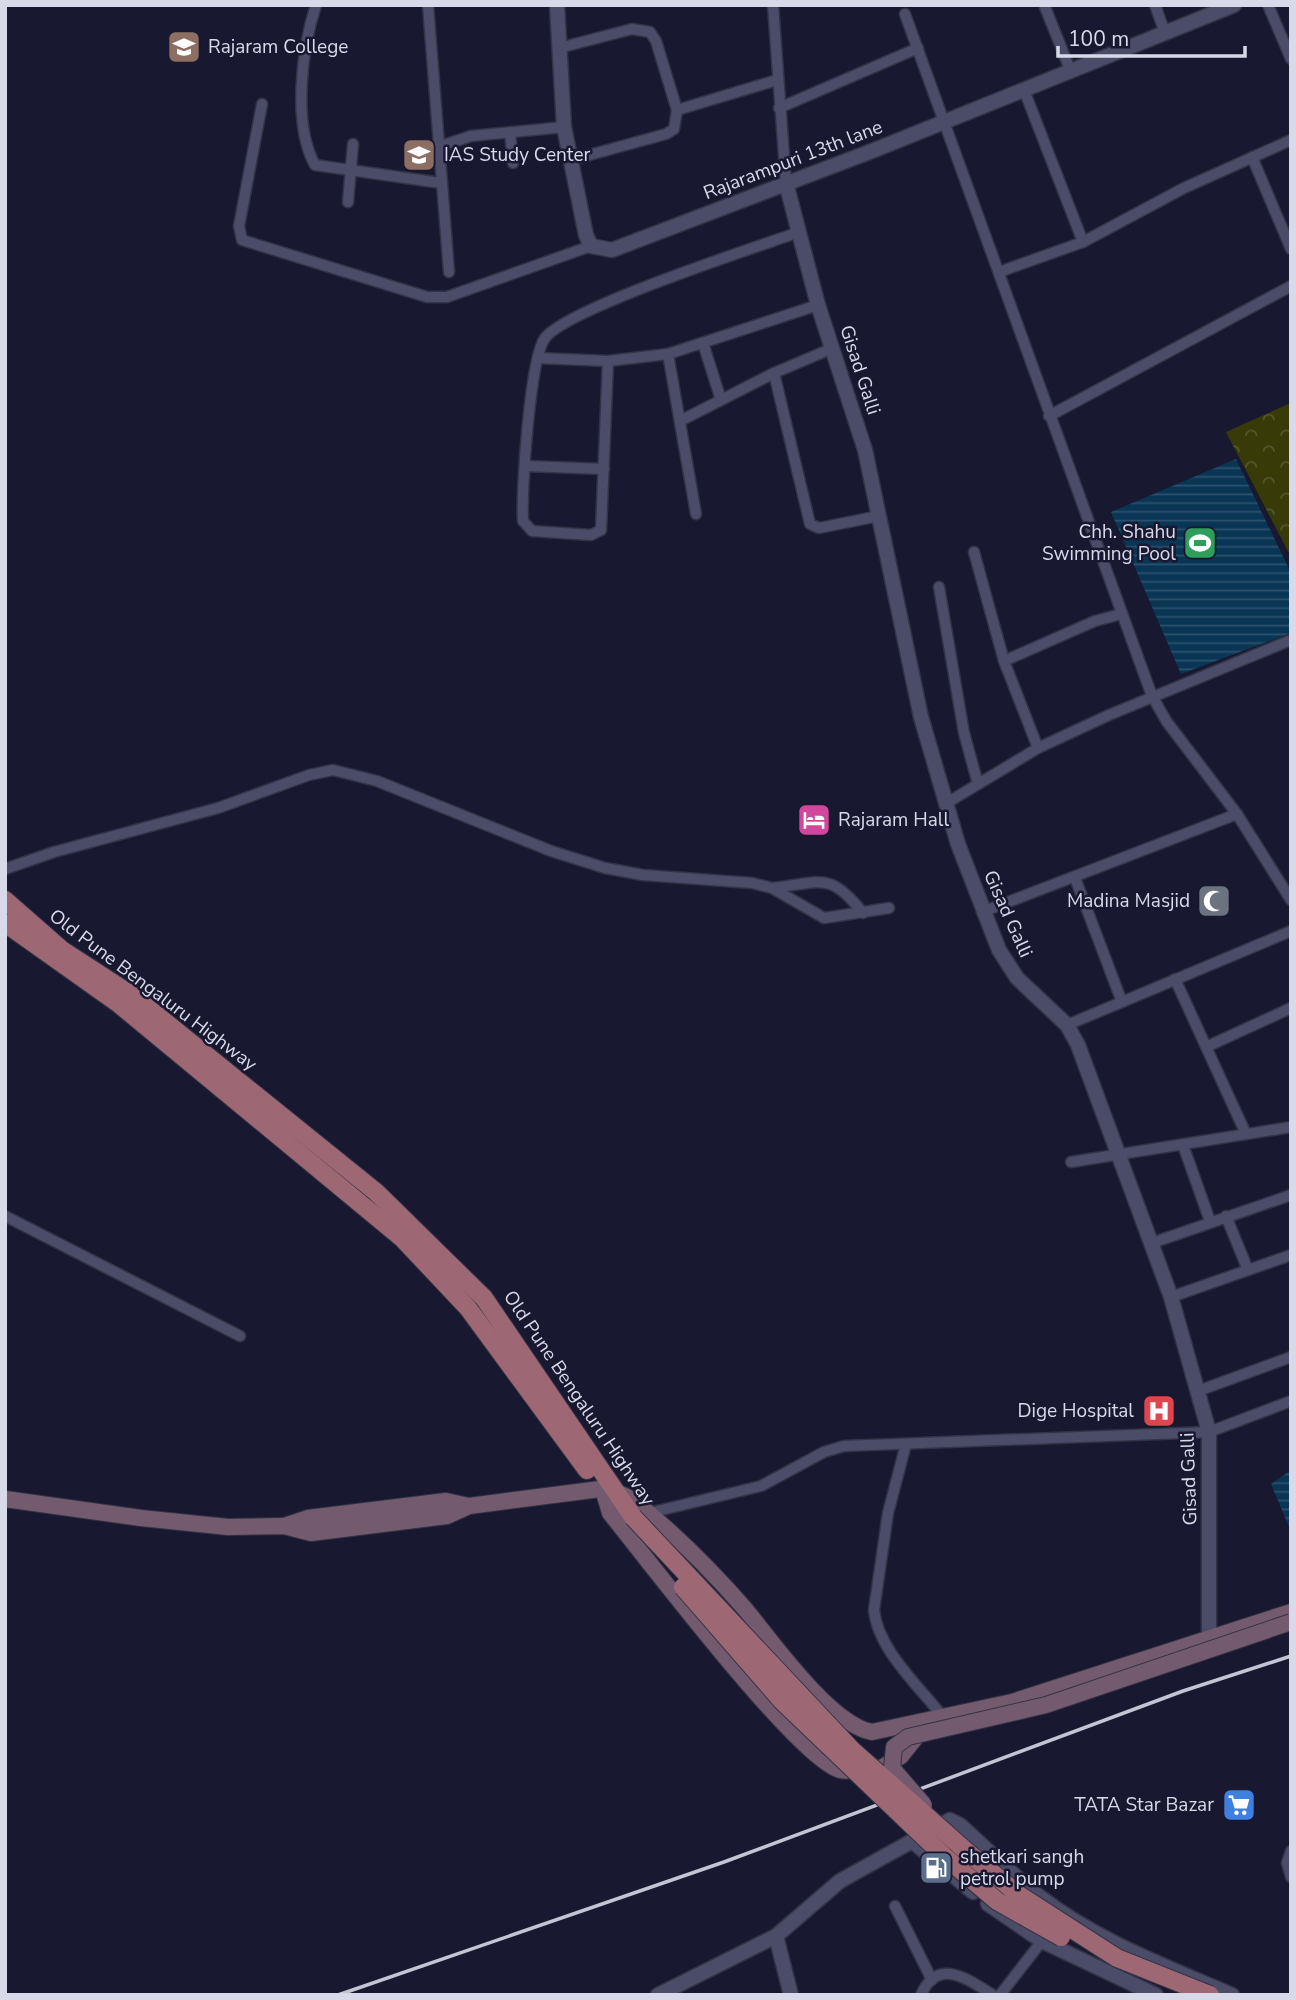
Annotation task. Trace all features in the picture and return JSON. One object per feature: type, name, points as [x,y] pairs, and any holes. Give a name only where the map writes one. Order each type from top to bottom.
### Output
[{"type":"main road","name":"Old Pune Bengaluru Highway","points":[[5,900],[62,950],[133,996],[376,1192],[484,1298],[587,1448],[607,1490]]},
{"type":"main road","name":"Old Pune Bengaluru Highway","points":[[6,926],[119,1004],[402,1238],[468,1308],[607,1490],[852,1750],[931,1821],[1019,1895],[1061,1925],[1117,1958],[1210,1995]]},
{"type":"main road","points":[[5,1499],[228,1527],[284,1526],[308,1518],[446,1501],[469,1506],[607,1490],[610,1513],[757,1695],[824,1761],[841,1770],[883,1768],[917,1739],[936,1718]]},
{"type":"main road","name":"Old Pune Bengaluru Highway","points":[[636,1518],[782,1701],[945,1857],[997,1901],[1109,1965],[1177,1995]]},
{"type":"main road","points":[[636,1518],[689,1548],[798,1674],[848,1723],[872,1732],[1012,1702],[1291,1612]]},
{"type":"main road","points":[[931,1821],[924,1805],[892,1768],[894,1747],[908,1737],[1046,1705],[1291,1622]]},
{"type":"street","points":[[316,5],[302,65],[308,149],[315,165],[441,183]]},
{"type":"street","points":[[428,5],[449,272]]},
{"type":"street","points":[[262,104],[239,226],[242,240],[428,297],[447,297],[590,246],[564,127],[557,5]]},
{"type":"street","points":[[772,5],[786,183]]},
{"type":"street","points":[[1155,5],[1165,33]]},
{"type":"street","name":"Rajarampuri 13th lane","points":[[590,246],[601,250],[625,248],[1234,5]]},
{"type":"street","points":[[1268,5],[1291,59]]},
{"type":"street","points":[[1045,7],[1071,72]]},
{"type":"street","points":[[905,14],[1152,696],[1167,722],[1237,814],[1291,900]]},
{"type":"street","points":[[559,48],[632,29],[650,32],[656,41],[677,110],[674,129],[666,134],[571,160]]},
{"type":"street","points":[[779,108],[918,48]]},
{"type":"street","points":[[677,110],[777,80]]},
{"type":"street","points":[[1024,90],[1083,242]]},
{"type":"street","points":[[441,146],[471,136],[564,127]]},
{"type":"street","points":[[510,132],[513,163]]},
{"type":"street","points":[[999,272],[1083,242],[1291,140]]},
{"type":"street","points":[[348,202],[353,144]]},
{"type":"street","points":[[1252,157],[1291,249]]},
{"type":"street","name":"Gisad Galli","points":[[786,183],[818,305],[865,450],[921,717],[946,804],[982,912],[1017,978],[1067,1025],[1087,1066],[1171,1297],[1199,1391],[1209,1432],[1209,1637]]},
{"type":"street","points":[[608,361],[601,530],[591,535],[532,531],[526,527],[522,513],[538,358],[544,339],[555,329],[586,313],[697,268],[799,232]]},
{"type":"street","points":[[1049,416],[1291,286]]},
{"type":"street","points":[[538,358],[608,361],[668,354],[818,305]]},
{"type":"street","points":[[703,342],[721,400]]},
{"type":"street","points":[[680,421],[775,373],[833,348]]},
{"type":"street","points":[[668,354],[696,514]]},
{"type":"street","points":[[775,373],[810,524],[819,528],[878,516]]},
{"type":"street","points":[[525,466],[604,470]]},
{"type":"street","points":[[974,552],[1004,661],[1038,748]]},
{"type":"street","points":[[939,587],[964,733],[978,784]]},
{"type":"street","points":[[1004,661],[1095,621],[1121,614]]},
{"type":"street","points":[[946,804],[1038,748],[1152,696],[1291,640]]},
{"type":"street","points":[[5,869],[54,852],[218,808],[309,775],[333,771],[377,781],[551,850],[605,868],[643,875],[752,883],[772,888],[824,918],[889,908]]},
{"type":"street","points":[[982,912],[1237,814]]},
{"type":"street","points":[[1075,878],[1122,1002]]},
{"type":"street","points":[[772,888],[830,882],[844,890],[863,913]]},
{"type":"street","points":[[1067,1025],[1291,931]]},
{"type":"street","points":[[1175,979],[1247,1134]]},
{"type":"street","points":[[1206,1047],[1291,1008]]},
{"type":"street","points":[[1071,1162],[1291,1127]]},
{"type":"street","points":[[1183,1145],[1210,1221]]},
{"type":"street","points":[[1152,1243],[1291,1195]]},
{"type":"street","points":[[5,1216],[240,1336]]},
{"type":"street","points":[[1226,1216],[1248,1270]]},
{"type":"street","points":[[1171,1297],[1291,1255]]},
{"type":"street","points":[[1199,1391],[1291,1357]]},
{"type":"street","points":[[636,1518],[761,1486],[824,1452],[844,1446],[1209,1432],[1291,1401]]},
{"type":"street","points":[[906,1444],[888,1513],[874,1610],[875,1624],[936,1718]]},
{"type":"street","points":[[658,1995],[776,1936],[840,1881],[944,1821],[954,1822],[1042,1898],[1117,1945],[1232,1995]]},
{"type":"street","points":[[912,1841],[986,1903],[1042,1941],[1156,1995]]},
{"type":"street","points":[[1291,1850],[1287,1863],[1291,1877]]},
{"type":"street","points":[[895,1906],[932,1980]]},
{"type":"street","points":[[776,1936],[791,1995]]},
{"type":"street","points":[[1000,1995],[1042,1941]]},
{"type":"street","points":[[921,1995],[932,1980],[948,1973],[960,1974],[993,1995]]},
{"type":"green space","points":[[1291,403],[1291,557],[1226,432]]},
{"type":"water","name":"Chh. Shahu Swimming Pool","points":[[1236,459],[1291,573],[1291,633],[1181,674],[1111,512]]},
{"type":"water","points":[[1291,1470],[1291,1527],[1289,1527],[1271,1484]]},
{"type":"railway","points":[[338,1995],[724,1862],[1183,1691],[1291,1656]]},
{"type":"place","name":"Rajaram College","points":[[184,47]]},
{"type":"place","name":"IAS Study Center","points":[[419,155]]},
{"type":"place","name":"Chh. Shahu Swimming Pool","points":[[1200,543]]},
{"type":"place","name":"Rajaram Hall","points":[[814,820]]},
{"type":"place","name":"Madina Masjid","points":[[1214,901]]},
{"type":"place","name":"Dige Hospital","points":[[1159,1411]]},
{"type":"place","name":"TATA Star Bazar","points":[[1239,1805]]},
{"type":"place","name":"shetkari sangh petrol pump","points":[[936,1868]]}]
